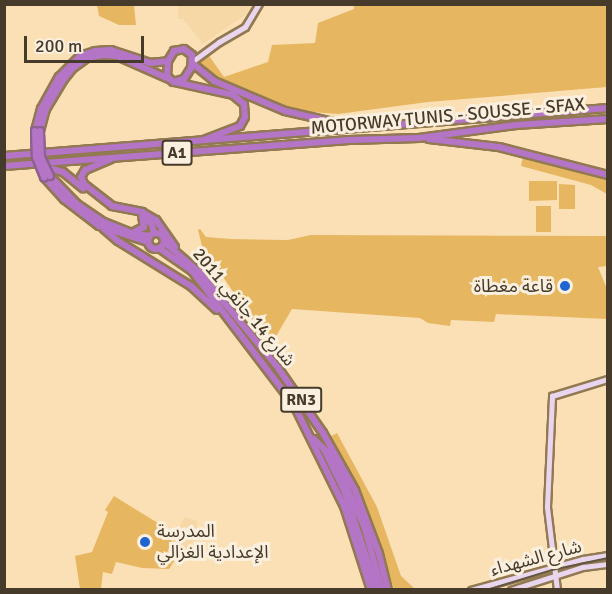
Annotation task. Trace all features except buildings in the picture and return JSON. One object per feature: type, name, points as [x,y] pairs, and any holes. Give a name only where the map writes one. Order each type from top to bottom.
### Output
[{"type":"highway","points":[[172,81],[168,61],[172,53],[179,49],[186,50],[192,60],[219,83],[285,111],[355,127]]},
{"type":"highway","points":[[168,61],[150,63],[123,53],[106,50],[80,56],[59,77],[41,110],[35,152],[47,177],[69,204],[118,241],[191,285],[230,321]]},
{"type":"highway","points":[[38,131],[44,115],[64,79],[73,68],[87,58],[103,54],[117,56],[172,81],[233,95],[245,107],[245,117],[237,128],[210,136],[203,141]]},
{"type":"highway","points":[[172,81],[186,76],[192,60]]},
{"type":"highway","name":"MOTORWAY TUNIS - SOUSSE - SFAX","points":[[4,156],[608,108]]},
{"type":"highway","name":"MOTORWAY TUNIS - SOUSSE - SFAX","points":[[4,166],[349,140],[419,138],[516,125],[608,119]]},
{"type":"highway","points":[[419,138],[488,145],[608,175]]},
{"type":"highway","points":[[113,157],[85,170],[81,177],[84,184],[108,204],[142,212],[156,220],[181,255]]},
{"type":"highway","points":[[34,164],[63,172],[110,209],[142,216],[151,222],[151,237]]},
{"type":"highway","points":[[47,177],[81,207],[109,225],[151,237]]},
{"type":"highway","points":[[131,233],[143,228],[142,216]]},
{"type":"highway","points":[[104,229],[151,237]]},
{"type":"highway","name":"شارع 14 جانفي 2011","points":[[371,590],[350,521],[312,438],[287,394],[188,267],[159,248],[153,248],[151,237],[162,235],[164,242],[196,267],[278,368],[323,433],[355,490],[372,533],[387,588]]},
{"type":"highway","points":[[159,248],[164,242]]},
{"type":"highway","points":[[323,433],[354,501],[372,562],[377,590]]},
{"type":"highway","points":[[312,438],[322,447],[336,472],[372,562],[387,588]]},
{"type":"street","points":[[192,60],[245,27],[259,4]]},
{"type":"street","points":[[557,590],[552,567],[547,507],[552,396],[608,379]]},
{"type":"street","name":"شارع الشهداء","points":[[471,590],[552,567],[608,555]]},
{"type":"street","name":"شارع الشهداء","points":[[511,590],[554,576],[608,564]]},
{"type":"shaded area","points":[[178,4],[252,5],[245,15],[203,44],[183,19],[178,19]]},
{"type":"shaded area","points":[[97,5],[134,5],[136,25],[119,25],[99,16]]},
{"type":"shaded area","points":[[354,5],[607,5],[607,87],[428,102],[338,114],[298,111],[223,81],[203,71],[199,64],[207,53],[224,77],[268,62],[272,45],[315,43],[318,23],[354,9]]},
{"type":"shaded area","points":[[523,157],[607,178],[607,194],[591,185],[521,166]]},
{"type":"shaded area","points":[[529,181],[557,181],[557,200],[529,201]]},
{"type":"shaded area","points":[[559,184],[575,185],[575,209],[559,209]]},
{"type":"shaded area","points":[[536,206],[551,206],[551,232],[536,232]]},
{"type":"shaded area","points":[[200,229],[206,237],[288,240],[311,235],[607,236],[607,266],[598,267],[607,289],[607,319],[496,314],[494,322],[451,320],[450,326],[428,323],[420,318],[292,309],[275,338],[274,352],[202,246],[198,230]]},
{"type":"shaded area","points":[[337,433],[377,507],[401,576],[415,589],[394,589],[370,521],[331,436]]},
{"type":"shaded area","points":[[114,496],[174,533],[167,553],[175,560],[169,569],[142,568],[116,562],[112,574],[103,572],[101,589],[80,589],[75,556],[92,552],[108,512],[105,510]]},
{"type":"shaded area","points":[[185,517],[197,521],[197,532],[183,565],[165,551]]},
{"type":"tram line","points":[[487,590],[552,570],[608,558]]},
{"type":"place","name":"قاعة مغطاة","points":[[565,286]]},
{"type":"place","name":"المدرسة الإعدادية الغزالي","points":[[145,542]]}]
